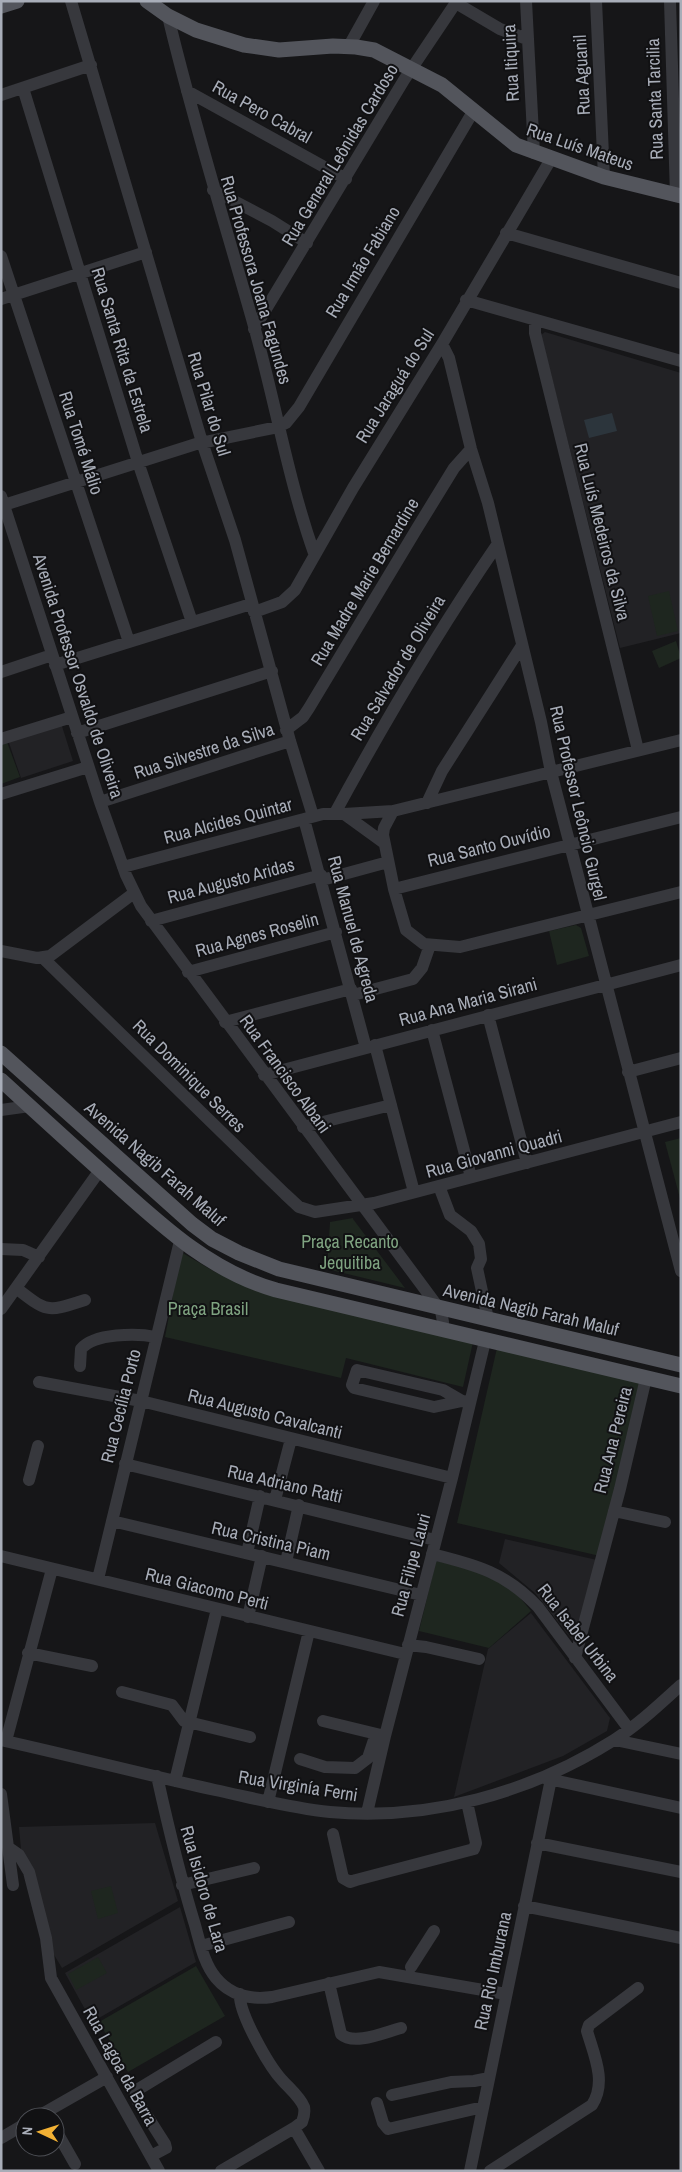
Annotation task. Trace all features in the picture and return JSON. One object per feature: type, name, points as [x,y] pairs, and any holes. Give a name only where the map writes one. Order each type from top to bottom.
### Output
[{"type":"main road","points":[[1,6],[16,1]]},
{"type":"main road","name":"Rua Luís Mateus","points":[[157,6],[196,30],[218,38],[263,49],[280,50],[348,46],[374,50],[442,85],[510,141],[551,159],[604,177],[678,196]]},
{"type":"main road","name":"Avenida Nagib Farah Maluf","points":[[1,1054],[192,1224],[212,1239],[252,1259],[279,1269],[432,1303],[490,1320],[681,1365]]},
{"type":"main road","points":[[1,1080],[180,1241],[219,1267],[272,1289],[681,1386]]},
{"type":"main road","points":[[100,1170],[110,1159],[124,1164]]},
{"type":"main road","points":[[490,1320],[497,1332],[491,1342]]},
{"type":"main road","points":[[490,1320],[485,1330],[491,1342]]},
{"type":"street","name":"Rua Pilar do Sul","points":[[71,1],[202,442],[235,540],[252,608],[272,671],[308,818]]},
{"type":"street","points":[[348,46],[374,1]]},
{"type":"street","name":"Rua Itiquira","points":[[526,1],[534,152]]},
{"type":"street","name":"Rua Aguanil","points":[[596,1],[604,177]]},
{"type":"street","name":"Rua Santa Tarcilia","points":[[670,1],[678,196]]},
{"type":"street","points":[[456,2],[500,29],[527,39]]},
{"type":"street","name":"Rua General Leônidas Cardoso","points":[[254,329],[404,80],[413,70],[456,2]]},
{"type":"street","name":"Rua Professora Joana Fagundes","points":[[157,6],[187,91],[213,190],[254,329],[278,427],[314,553]]},
{"type":"street","points":[[1,95],[91,66]]},
{"type":"street","name":"Rua Santa Rita da Estrela","points":[[23,88],[138,462],[192,622]]},
{"type":"street","name":"Rua Pero Cabral","points":[[187,91],[346,179]]},
{"type":"street","name":"Rua Irmão Fabiano","points":[[278,427],[286,423],[299,407],[474,110]]},
{"type":"street","name":"Rua Jaraguá do Sul","points":[[1,672],[129,642],[192,622],[288,599],[398,412],[442,344],[466,300],[551,159]]},
{"type":"street","points":[[213,190],[272,221],[307,243]]},
{"type":"street","points":[[506,233],[681,283]]},
{"type":"street","points":[[1,299],[146,252]]},
{"type":"street","name":"Rua Tomé Málio","points":[[1,256],[129,642]]},
{"type":"street","points":[[466,300],[681,361]]},
{"type":"street","name":"Rua Luís Medeiros da Silva","points":[[535,321],[535,333],[638,750]]},
{"type":"street","name":"Rua Professor Leôncio Gurgel","points":[[442,344],[449,358],[471,449],[488,503],[569,845],[680,1266]]},
{"type":"street","points":[[3,501],[76,482],[202,442],[278,427]]},
{"type":"street","name":"Rua Madre Marie Bernardine","points":[[288,736],[309,708],[454,468],[471,449]]},
{"type":"street","name":"Avenida Professor Osvaldo de Oliveira","points":[[3,501],[88,767],[123,867]]},
{"type":"street","name":"Rua Salvador de Oliveira","points":[[340,814],[375,740],[459,600],[497,544]]},
{"type":"street","points":[[427,802],[442,771],[521,647]]},
{"type":"street","points":[[77,733],[272,671]]},
{"type":"street","points":[[1,739],[72,717]]},
{"type":"street","name":"Rua Silvestre da Silva","points":[[100,802],[288,736]]},
{"type":"street","name":"Rua Alcides Quintar","points":[[123,867],[308,818],[390,811],[681,740]]},
{"type":"street","points":[[1,794],[88,767]]},
{"type":"street","points":[[442,771],[442,784],[446,790],[456,796]]},
{"type":"street","points":[[390,811],[384,828],[384,843],[394,889],[406,930],[414,938],[430,945],[460,947],[681,892]]},
{"type":"street","points":[[340,814],[384,843]]},
{"type":"street","name":"Rua Santo Ouvídio","points":[[394,889],[681,817]]},
{"type":"street","name":"Rua Manuel de Agreda","points":[[308,818],[352,992],[391,1105],[414,1192]]},
{"type":"street","name":"Rua Augusto Aridas","points":[[151,921],[388,862]]},
{"type":"street","name":"Rua Francisco Albani","points":[[123,867],[134,893],[151,921],[443,1316],[438,1329]]},
{"type":"street","points":[[1,951],[43,958],[50,956],[134,893]]},
{"type":"street","name":"Rua Agnes Roselin","points":[[188,972],[336,932]]},
{"type":"street","points":[[225,1022],[413,978],[422,968],[430,945]]},
{"type":"street","name":"Rua Dominique Serres","points":[[43,958],[285,1194],[299,1207],[315,1212]]},
{"type":"street","name":"Rua Ana Maria Sirani","points":[[264,1075],[681,965]]},
{"type":"street","points":[[488,1015],[527,1163]]},
{"type":"street","points":[[432,1030],[471,1177]]},
{"type":"street","points":[[628,1072],[681,1058]]},
{"type":"street","points":[[303,1127],[391,1105]]},
{"type":"street","points":[[1,1110],[30,1106]]},
{"type":"street","name":"Rua Giovanni Quadri","points":[[315,1212],[360,1206],[681,1122]]},
{"type":"street","points":[[1,1308],[100,1170]]},
{"type":"street","points":[[439,1186],[450,1215],[471,1231],[479,1244],[481,1259],[477,1268],[490,1320]]},
{"type":"street","name":"Rua Cecília Porto","points":[[98,1579],[180,1241]]},
{"type":"street","points":[[1,1250],[23,1250],[39,1257]]},
{"type":"street","points":[[16,1288],[47,1309],[55,1310],[85,1300]]},
{"type":"street","points":[[80,1366],[80,1349],[88,1343],[122,1334],[156,1337]]},
{"type":"street","name":"Rua Filipe Lauri","points":[[380,1735],[407,1650],[436,1540],[452,1478],[466,1402],[491,1342]]},
{"type":"street","points":[[360,1370],[443,1390],[466,1402],[434,1406],[354,1388],[352,1385],[356,1371],[360,1370]]},
{"type":"street","name":"Rua Ana Pereira","points":[[575,1658],[646,1378]]},
{"type":"street","name":"Rua Augusto Cavalcanti","points":[[39,1382],[141,1401],[452,1478]]},
{"type":"street","points":[[275,1500],[291,1439]]},
{"type":"street","points":[[29,1480],[38,1446]]},
{"type":"street","name":"Rua Adriano Ratti","points":[[125,1464],[436,1540]]},
{"type":"street","points":[[247,1553],[260,1496]]},
{"type":"street","points":[[286,1562],[299,1505]]},
{"type":"street","points":[[614,1510],[665,1522]]},
{"type":"street","name":"Rua Cristina Piam","points":[[112,1521],[422,1594]]},
{"type":"street","name":"Rua Isabel Urbina","points":[[432,1554],[488,1569],[514,1584],[538,1607],[629,1729]]},
{"type":"street","name":"Rua Giacomo Perti","points":[[1,1556],[309,1631],[407,1650],[426,1647],[479,1659]]},
{"type":"street","points":[[248,1617],[262,1556]]},
{"type":"street","points":[[4,1741],[52,1568]]},
{"type":"street","points":[[175,1781],[217,1610]]},
{"type":"street","points":[[268,1802],[309,1631]]},
{"type":"street","points":[[28,1653],[92,1666]]},
{"type":"street","name":"Rua Virginía Ferni","points":[[4,1741],[268,1802],[329,1812],[367,1814],[414,1811],[467,1802],[547,1779],[615,1740],[680,1686]]},
{"type":"street","points":[[122,1692],[172,1706],[181,1719],[250,1736]]},
{"type":"street","points":[[323,1721],[380,1735]]},
{"type":"street","points":[[300,1759],[325,1767],[355,1768],[368,1758],[380,1735]]},
{"type":"street","points":[[367,1814],[380,1735]]},
{"type":"street","points":[[615,1740],[681,1754]]},
{"type":"street","name":"Rua Isidoro de Lara","points":[[157,1776],[182,1885],[201,1946],[216,1978],[225,1987],[240,1994],[266,1998],[379,1972],[409,1970],[506,1994]]},
{"type":"street","points":[[547,1779],[681,1808]]},
{"type":"street","name":"Rua Rio Imburana","points":[[470,2171],[537,1843],[547,1779]]},
{"type":"street","points":[[1,1794],[13,1885]]},
{"type":"street","points":[[333,1834],[343,1878],[350,1882],[474,1849],[476,1843],[467,1802]]},
{"type":"street","points":[[537,1843],[681,1872]]},
{"type":"street","name":"Rua Lagoa da Barra","points":[[9,1848],[16,1851],[29,1872],[46,1938],[51,1978],[159,2171]]},
{"type":"street","points":[[182,1885],[254,1868]]},
{"type":"street","points":[[524,1906],[681,1938]]},
{"type":"street","points":[[201,1946],[289,1922]]},
{"type":"street","points":[[409,1970],[434,1931]]},
{"type":"street","points":[[330,1983],[341,2034],[345,2037],[355,2039],[401,2028]]},
{"type":"street","points":[[490,2171],[592,2105],[599,2090],[599,2076],[587,2031],[592,2021],[638,1988]]},
{"type":"street","points":[[221,2171],[302,2122],[304,2108],[281,2080],[263,2052],[241,2007],[240,1994]]},
{"type":"street","points":[[151,2156],[166,2148],[135,2096],[137,2090],[216,2042]]},
{"type":"street","points":[[57,2107],[107,2077]]},
{"type":"street","points":[[392,2095],[451,2082],[489,2078]]},
{"type":"street","points":[[377,2103],[383,2124],[388,2130],[483,2107]]},
{"type":"street","points":[[294,2128],[319,2171]]},
{"type":"street","points":[[1,2138],[15,2130]]},
{"type":"street","points":[[65,2146],[75,2164]]},
{"type":"shaded area","points":[[545,332],[681,373],[681,633],[620,648],[541,335]]},
{"type":"shaded area","points":[[612,413],[617,431],[589,438],[584,420]]},
{"type":"shaded area","points":[[61,723],[73,761],[21,778],[8,740]]},
{"type":"shaded area","points":[[505,1539],[597,1560],[574,1642],[535,1593],[499,1563]]},
{"type":"shaded area","points":[[531,1613],[610,1718],[607,1731],[563,1756],[454,1797],[488,1649]]},
{"type":"shaded area","points":[[155,1823],[178,1901],[62,1968],[50,1948],[21,1849],[19,1827]]},
{"type":"shaded area","points":[[180,1907],[196,1962],[92,2022],[65,1973]]},
{"type":"green space","points":[[669,591],[678,631],[657,636],[648,596]]},
{"type":"green space","points":[[676,641],[681,658],[659,668],[652,651]]},
{"type":"green space","points":[[7,742],[20,777],[1,784],[1,744]]},
{"type":"green space","points":[[576,925],[581,928],[589,956],[557,965],[549,931]]},
{"type":"green space","points":[[681,1138],[681,1202],[665,1142]]},
{"type":"green space","name":"Praça Recanto Jequitiba","points":[[353,1218],[405,1288],[327,1269],[330,1222]]},
{"type":"green space","name":"Praça Brasil","points":[[181,1252],[215,1272],[250,1288],[473,1342],[463,1387],[346,1358],[341,1378],[165,1337]]},
{"type":"green space","points":[[497,1348],[640,1381],[600,1556],[457,1523]]},
{"type":"green space","points":[[436,1561],[480,1570],[516,1593],[531,1611],[489,1648],[419,1631]]},
{"type":"green space","points":[[111,1886],[118,1913],[98,1919],[91,1891]]},
{"type":"green space","points":[[98,1957],[107,1973],[76,1990],[68,1974]]},
{"type":"green space","points":[[196,1966],[225,2016],[128,2072],[99,2022]]}]
